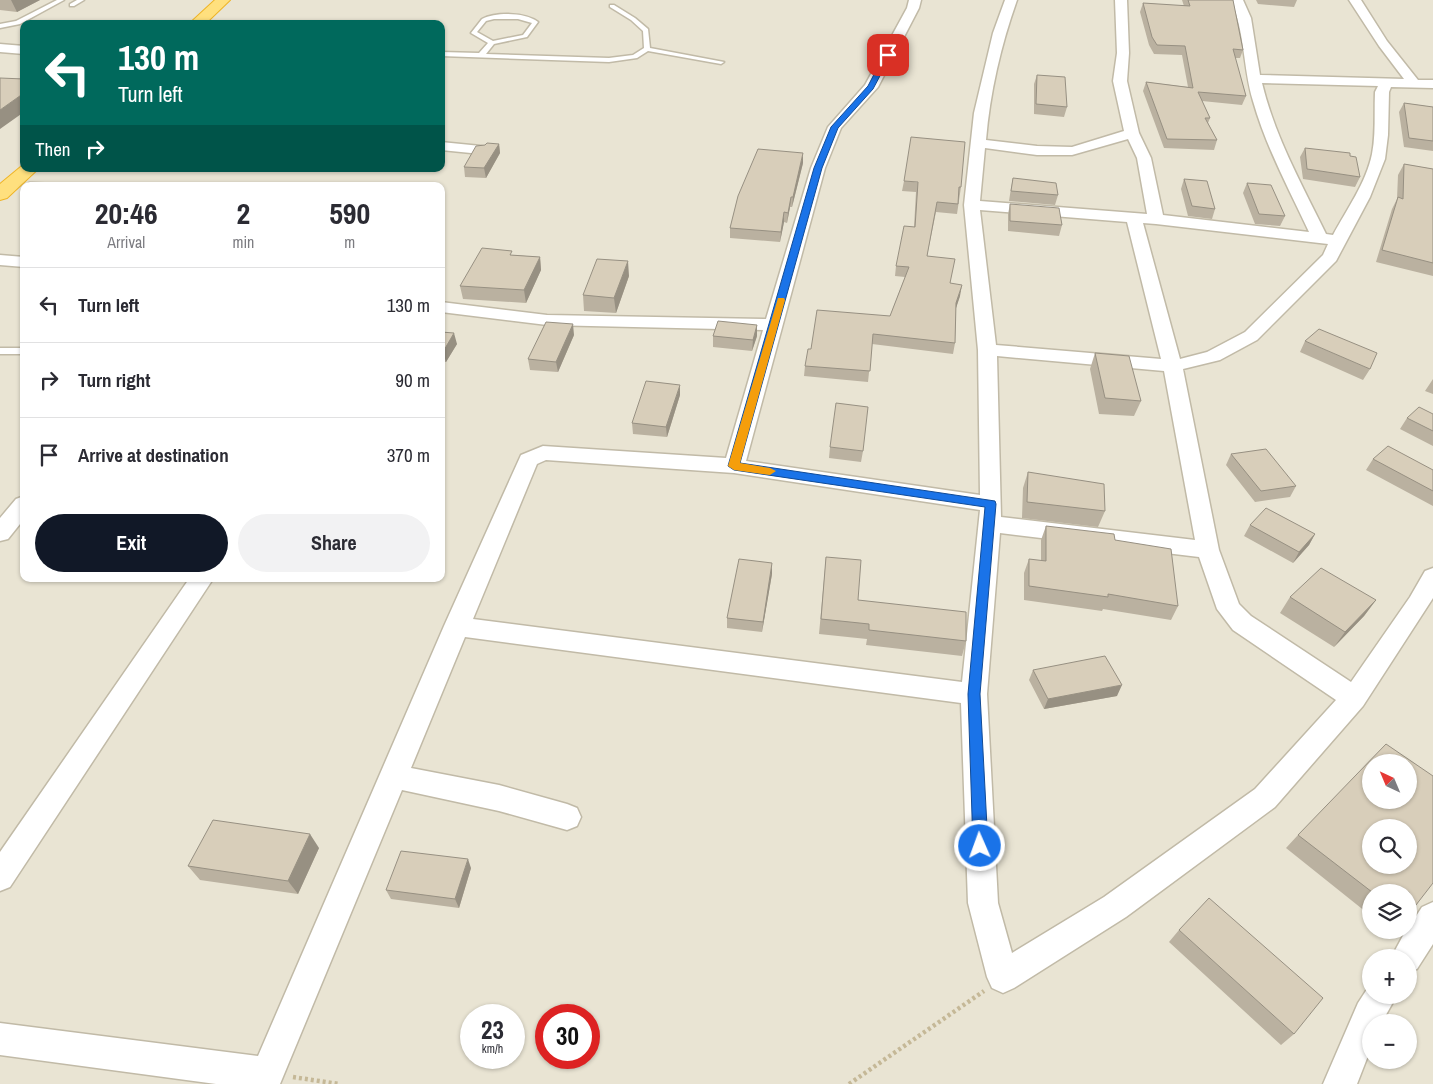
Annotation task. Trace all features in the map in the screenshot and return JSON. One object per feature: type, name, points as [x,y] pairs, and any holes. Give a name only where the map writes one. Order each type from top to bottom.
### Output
[{"type":"highway","points":[[200,20],[223,0]]},
{"type":"highway","points":[[216,20],[239,0]]},
{"type":"highway","points":[[30,182],[46,172]]},
{"type":"highway","points":[[0,194],[20,186]]},
{"type":"highway","points":[[0,214],[20,193]]},
{"type":"street","points":[[734,466],[818,168],[835,127],[871,87],[913,8],[915,0]]},
{"type":"street","points":[[1011,0],[998,33],[981,113],[972,205],[988,350],[990,514],[974,694],[983,904],[1003,977],[1115,907],[1265,798],[1354,698],[1418,603],[1433,577]]},
{"type":"street","points":[[1121,0],[1123,53],[1120,81],[1132,134],[1144,158],[1156,220]]},
{"type":"street","points":[[1237,0],[1245,18],[1259,103],[1320,238]]},
{"type":"street","points":[[1355,0],[1388,52],[1415,84]]},
{"type":"street","points":[[0,48],[20,50]]},
{"type":"street","points":[[1254,79],[1433,84]]},
{"type":"street","points":[[988,350],[1173,366],[1213,356],[1251,336],[1330,257],[1337,240],[1362,200],[1378,157],[1382,92],[1386,83]]},
{"type":"street","points":[[978,143],[1072,151],[1132,134]]},
{"type":"street","points":[[445,146],[480,150]]},
{"type":"street","points":[[972,205],[1156,220],[1337,240]]},
{"type":"street","points":[[1134,219],[1165,343],[1173,366],[1208,550],[1229,609],[1242,623],[1354,698]]},
{"type":"street","points":[[0,260],[20,262]]},
{"type":"street","points":[[445,307],[547,320],[774,325]]},
{"type":"street","points":[[0,1038],[267,1074],[456,626],[528,460],[535,455],[543,453],[734,466],[990,514],[1208,550]]},
{"type":"street","points":[[0,533],[20,509]]},
{"type":"street","points":[[0,876],[199,582]]},
{"type":"street","points":[[456,626],[974,694]]},
{"type":"street","points":[[393,776],[499,798],[567,817]]},
{"type":"street","points":[[1412,949],[1433,917]]},
{"type":"street","points":[[1340,1084],[1369,1014],[1375,1004]]},
{"type":"lane","points":[[22,20],[62,0]]},
{"type":"lane","points":[[72,5],[81,0]]},
{"type":"lane","points":[[612,6],[646,30],[647,49]]},
{"type":"lane","points":[[480,56],[492,42],[525,36],[535,22],[528,18],[495,16],[484,20],[474,33],[476,36],[492,42]]},
{"type":"lane","points":[[0,26],[20,21]]},
{"type":"lane","points":[[445,54],[609,60],[635,57],[647,49],[721,62]]},
{"type":"lane","points":[[0,351],[20,352]]},
{"type":"path","points":[[849,1084],[1003,977]]},
{"type":"path","points":[[267,1074],[339,1084]]},
{"type":"shaded area","points":[[0,0],[1433,0],[1433,1084],[0,1084]]},
{"type":"building","points":[[1188,0],[1233,0],[1243,50],[1233,49],[1246,96],[1198,92],[1210,118],[1205,118],[1217,140],[1167,139],[1146,82],[1193,88],[1185,46],[1157,45],[1152,37],[1143,3],[1190,6]]},
{"type":"building","points":[[1037,75],[1065,77],[1067,107],[1036,104]]},
{"type":"building","points":[[0,78],[20,79],[20,96],[0,110]]},
{"type":"building","points":[[1404,103],[1433,107],[1433,141],[1409,138]]},
{"type":"building","points":[[911,137],[965,142],[958,204],[937,202],[927,256],[955,259],[950,283],[962,285],[956,303],[955,343],[873,334],[870,371],[805,366],[808,349],[811,349],[817,310],[890,316],[909,267],[896,266],[904,226],[915,227],[918,182],[904,181]]},
{"type":"building","points":[[487,143],[499,144],[484,168],[464,167],[476,146]]},
{"type":"building","points":[[1305,148],[1350,153],[1350,156],[1356,157],[1360,177],[1307,169]]},
{"type":"building","points":[[758,149],[803,153],[788,213],[784,212],[781,232],[730,228],[738,196]]},
{"type":"building","points":[[1404,164],[1433,169],[1433,263],[1382,250],[1398,197],[1403,199]]},
{"type":"building","points":[[1013,178],[1056,183],[1058,195],[1011,191]]},
{"type":"building","points":[[1184,179],[1207,181],[1215,209],[1192,206]]},
{"type":"building","points":[[1247,183],[1271,185],[1285,216],[1259,214]]},
{"type":"building","points":[[1010,204],[1059,208],[1062,225],[1010,221]]},
{"type":"building","points":[[482,248],[512,251],[510,255],[540,257],[524,290],[460,286]]},
{"type":"building","points":[[597,259],[628,261],[614,298],[583,295]]},
{"type":"building","points":[[718,321],[757,325],[753,340],[713,336]]},
{"type":"building","points":[[546,322],[573,324],[556,362],[528,359]]},
{"type":"building","points":[[1319,329],[1377,353],[1370,369],[1305,341]]},
{"type":"building","points":[[445,332],[454,333],[445,349]]},
{"type":"building","points":[[1095,353],[1129,356],[1141,401],[1105,398]]},
{"type":"building","points":[[646,381],[680,385],[666,427],[632,423]]},
{"type":"building","points":[[836,403],[868,407],[863,451],[830,447]]},
{"type":"building","points":[[1419,407],[1433,414],[1433,431],[1407,418]]},
{"type":"building","points":[[1388,446],[1433,470],[1433,491],[1373,459]]},
{"type":"building","points":[[1266,449],[1296,486],[1261,491],[1231,454]]},
{"type":"building","points":[[1028,472],[1104,484],[1105,511],[1027,502]]},
{"type":"building","points":[[1266,508],[1315,534],[1299,552],[1250,525]]},
{"type":"building","points":[[1046,526],[1114,534],[1115,540],[1171,549],[1178,606],[1108,594],[1108,597],[1029,586],[1029,559],[1046,561]]},
{"type":"building","points":[[826,557],[861,560],[858,600],[966,612],[966,641],[869,630],[869,624],[821,619]]},
{"type":"building","points":[[739,559],[772,563],[763,622],[727,618]]},
{"type":"building","points":[[1321,568],[1376,600],[1345,632],[1290,597]]},
{"type":"building","points":[[1105,656],[1122,685],[1048,699],[1033,670]]},
{"type":"building","points":[[1386,744],[1401,754],[1376,754]]},
{"type":"building","points":[[1418,766],[1433,776],[1433,883],[1417,904],[1417,884],[1362,884],[1298,835],[1362,769],[1362,809],[1418,809]]},
{"type":"building","points":[[213,820],[310,834],[288,881],[188,866]]},
{"type":"building","points":[[401,851],[468,859],[455,899],[386,890]]},
{"type":"building","points":[[1209,898],[1323,998],[1294,1034],[1179,930]]},
{"type":"slow traffic","points":[[770,471],[734,466],[781,300]]},
{"type":"route","points":[[888,55],[871,87],[835,127],[818,168],[734,466],[991,504],[974,694],[980,846]]}]
